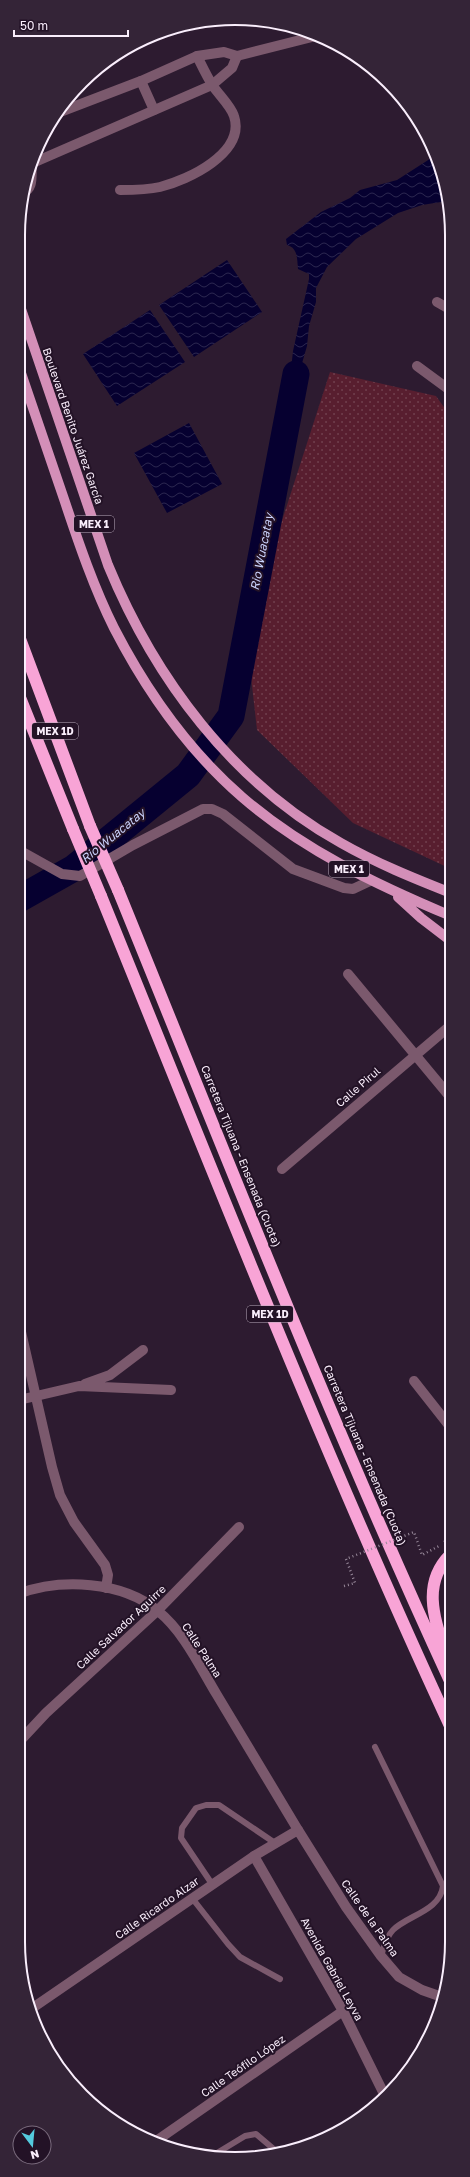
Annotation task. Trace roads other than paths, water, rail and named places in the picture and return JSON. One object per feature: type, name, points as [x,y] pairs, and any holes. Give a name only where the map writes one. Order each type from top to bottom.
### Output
[{"type":"highway","name":"Carretera Tijuana - Ensenada (Cuota)","points":[[25,652],[90,826],[118,890],[287,1306],[374,1512],[445,1669]]},
{"type":"highway","name":"MEX 1D","points":[[25,710],[269,1313],[356,1518],[445,1715]]},
{"type":"highway","points":[[445,1562],[437,1573],[432,1597],[434,1612],[445,1652]]},
{"type":"main road","name":"Boulevard Benito Juárez García","points":[[25,321],[108,565],[124,605],[168,682],[202,725],[246,773],[268,792],[304,819],[340,842],[401,873],[445,891]]},
{"type":"main road","name":"MEX 1","points":[[25,385],[76,534],[114,627],[152,694],[184,735],[231,786],[255,807],[314,849],[392,892],[445,914]]},
{"type":"main road","points":[[392,892],[421,918],[445,936]]},
{"type":"street","points":[[66,110],[141,81],[197,56],[224,52],[237,56],[308,38]]},
{"type":"street","points":[[120,190],[159,187],[185,179],[206,168],[222,154],[232,141],[236,130],[234,115],[212,85],[197,56]]},
{"type":"street","points":[[39,160],[212,85],[232,68],[237,56]]},
{"type":"street","points":[[141,81],[154,110]]},
{"type":"street","points":[[437,302],[445,307]]},
{"type":"street","points":[[418,366],[445,386]]},
{"type":"street","points":[[25,853],[62,874],[80,876],[133,845],[203,809],[212,809],[223,814],[293,869],[344,888],[353,889],[370,881]]},
{"type":"street","points":[[348,974],[445,1091]]},
{"type":"street","name":"Calle Pirul","points":[[282,1169],[414,1055],[445,1031]]},
{"type":"street","points":[[25,1350],[60,1495],[74,1522],[105,1565],[108,1575],[106,1588]]},
{"type":"street","points":[[25,1398],[79,1386],[110,1375],[143,1350]]},
{"type":"street","points":[[414,1381],[445,1420]]},
{"type":"street","points":[[79,1386],[171,1390]]},
{"type":"street","name":"Calle Salvador Aguirre","points":[[25,1736],[46,1713],[157,1610],[239,1527]]},
{"type":"street","name":"Calle Palma","points":[[25,1592],[56,1585],[106,1588],[135,1597],[157,1610],[188,1647],[298,1830]]},
{"type":"street","name":"Calle Ricardo Alzar","points":[[35,2006],[212,1884],[254,1856],[298,1830]]},
{"type":"street","name":"Calle de la Palma","points":[[298,1830],[346,1907],[381,1956],[399,1977],[422,1990],[438,1996]]},
{"type":"street","name":"Avenida Gabriel Leyva","points":[[254,1856],[343,2011],[382,2091]]},
{"type":"street","name":"Calle Teófilo López","points":[[160,2138],[343,2011]]},
{"type":"lane","points":[[30,191],[33,187],[34,176]]},
{"type":"lane","points":[[375,1747],[443,1886],[442,1894],[434,1904],[393,1930],[388,1936],[381,1956]]},
{"type":"lane","points":[[212,1884],[181,1838],[182,1828],[196,1808],[206,1805],[219,1805],[275,1843]]},
{"type":"lane","points":[[192,1898],[240,1957],[280,1979]]},
{"type":"lane","points":[[219,2152],[246,2136],[256,2134],[273,2148]]},
{"type":"water","points":[[430,159],[438,181],[442,202],[422,205],[398,213],[356,239],[327,267],[316,288],[316,302],[309,326],[307,346],[288,412],[287,406],[293,351],[309,274],[298,269],[295,251],[291,246],[287,245],[286,239],[321,212],[350,198],[360,190],[397,180]]},
{"type":"water","points":[[227,260],[262,312],[194,357],[159,305]]},
{"type":"water","points":[[150,310],[185,362],[117,406],[83,354]]},
{"type":"water","points":[[189,423],[222,484],[167,513],[134,453]]},
{"type":"waterway","name":"Rio Wuacatay","points":[[25,896],[74,868],[188,775],[231,716],[296,374]]}]
